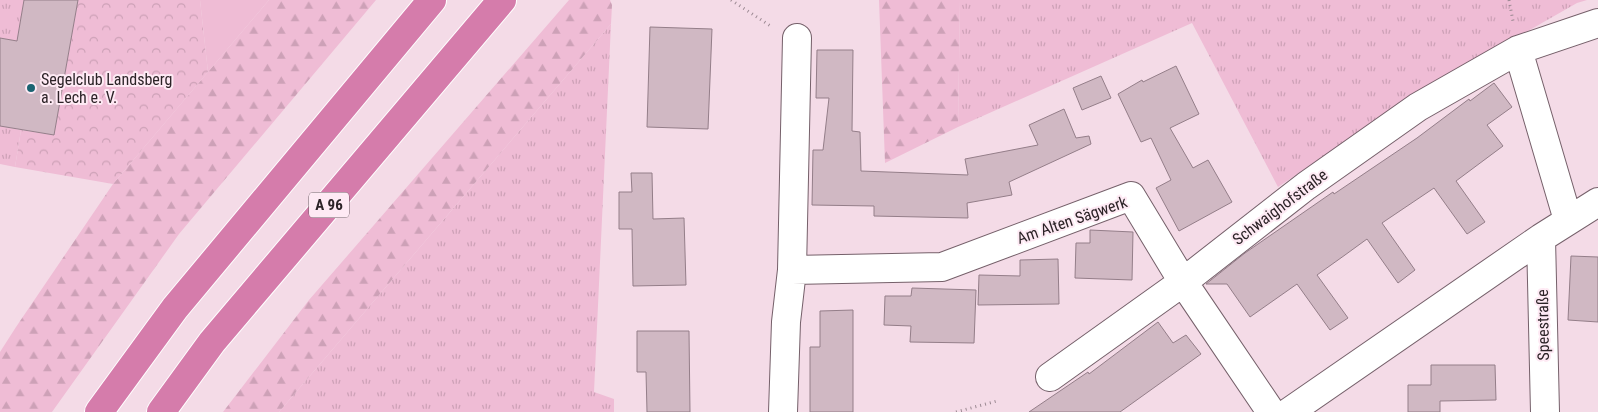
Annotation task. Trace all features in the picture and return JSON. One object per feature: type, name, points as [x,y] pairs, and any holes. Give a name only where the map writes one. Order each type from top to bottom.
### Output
[{"type":"highway","points":[[99,412],[174,308],[432,0]]},
{"type":"highway","name":"A 96","points":[[161,412],[212,342],[502,1]]},
{"type":"street","name":"Schwaighofstraße","points":[[1050,376],[1183,282],[1306,186],[1418,107],[1518,50],[1598,23]]},
{"type":"street","points":[[783,412],[786,322],[792,270],[797,38]]},
{"type":"street","points":[[1518,50],[1568,220]]},
{"type":"street","name":"Am Alten Sägwerk","points":[[792,270],[942,267],[1131,196],[1183,282],[1271,412]]},
{"type":"street","points":[[1289,412],[1541,238],[1598,202]]},
{"type":"street","name":"Speestraße","points":[[1541,238],[1544,412]]},
{"type":"path","points":[[731,0],[784,33],[797,38]]},
{"type":"path","points":[[956,412],[997,401]]},
{"type":"green space","points":[[0,0],[24,0],[17,41],[0,38]]},
{"type":"green space","points":[[78,0],[200,0],[208,72],[113,184],[15,167],[21,130],[54,135]]},
{"type":"green space","points":[[200,0],[269,0],[208,72]]},
{"type":"green space","points":[[269,0],[376,0],[179,234],[52,412],[0,412],[0,352],[16,327],[113,184]]},
{"type":"green space","points":[[569,0],[610,0],[612,5],[611,24],[279,412],[223,412],[309,300]]},
{"type":"green space","points":[[879,0],[960,0],[958,127],[885,163]]},
{"type":"green space","points":[[960,0],[1587,0],[1577,3],[1412,97],[1278,187],[1192,23],[958,127]]},
{"type":"green space","points":[[611,24],[594,392],[614,399],[614,412],[279,412]]},
{"type":"green space","points":[[0,126],[21,130],[15,167],[0,164]]},
{"type":"building","name":"Segelclub Landsberg a. Lech e. V.","points":[[24,0],[78,0],[54,135],[0,126],[0,38],[17,41]]},
{"type":"building","points":[[650,27],[712,29],[708,129],[647,127]]},
{"type":"building","points":[[817,50],[853,50],[852,131],[860,132],[861,171],[968,175],[965,159],[1038,145],[1029,125],[1064,109],[1076,138],[1089,136],[1091,144],[1009,182],[1012,195],[967,203],[968,218],[874,216],[874,206],[812,205],[813,150],[823,150],[829,98],[816,98]]},
{"type":"building","points":[[1176,66],[1199,114],[1170,128],[1193,168],[1208,160],[1232,202],[1179,231],[1156,188],[1171,180],[1151,138],[1141,142],[1118,94],[1142,80],[1143,82]]},
{"type":"building","points":[[1101,76],[1111,98],[1082,110],[1073,88]]},
{"type":"building","points":[[1494,83],[1512,107],[1487,125],[1503,146],[1456,181],[1485,222],[1467,234],[1434,188],[1382,223],[1415,270],[1398,283],[1367,239],[1317,275],[1348,318],[1330,330],[1297,284],[1250,317],[1227,284],[1206,284],[1245,253],[1333,192],[1334,194],[1417,138],[1469,99],[1470,101]]},
{"type":"building","points":[[631,173],[652,173],[653,219],[684,218],[686,285],[633,286],[632,229],[619,229],[619,192],[632,192]]},
{"type":"building","points":[[1090,230],[1133,232],[1132,280],[1075,278],[1076,243],[1090,243]]},
{"type":"building","points":[[1571,256],[1598,257],[1598,322],[1568,320]]},
{"type":"building","points":[[1058,259],[1059,304],[978,305],[979,275],[1020,276],[1020,260]]},
{"type":"building","points":[[912,288],[976,290],[974,343],[910,342],[911,326],[884,325],[885,296],[911,296]]},
{"type":"building","points":[[853,310],[853,412],[810,412],[810,347],[820,347],[820,311]]},
{"type":"building","points":[[1158,322],[1173,343],[1186,335],[1201,354],[1120,412],[1029,412],[1088,372],[1089,374]]},
{"type":"building","points":[[637,331],[689,331],[690,412],[647,412],[646,372],[637,372]]},
{"type":"building","points":[[1431,365],[1495,365],[1496,400],[1440,401],[1440,412],[1408,412],[1408,385],[1431,385]]},
{"type":"place","name":"Segelclub Landsberg a. Lech e. V.","points":[[31,88]]}]
